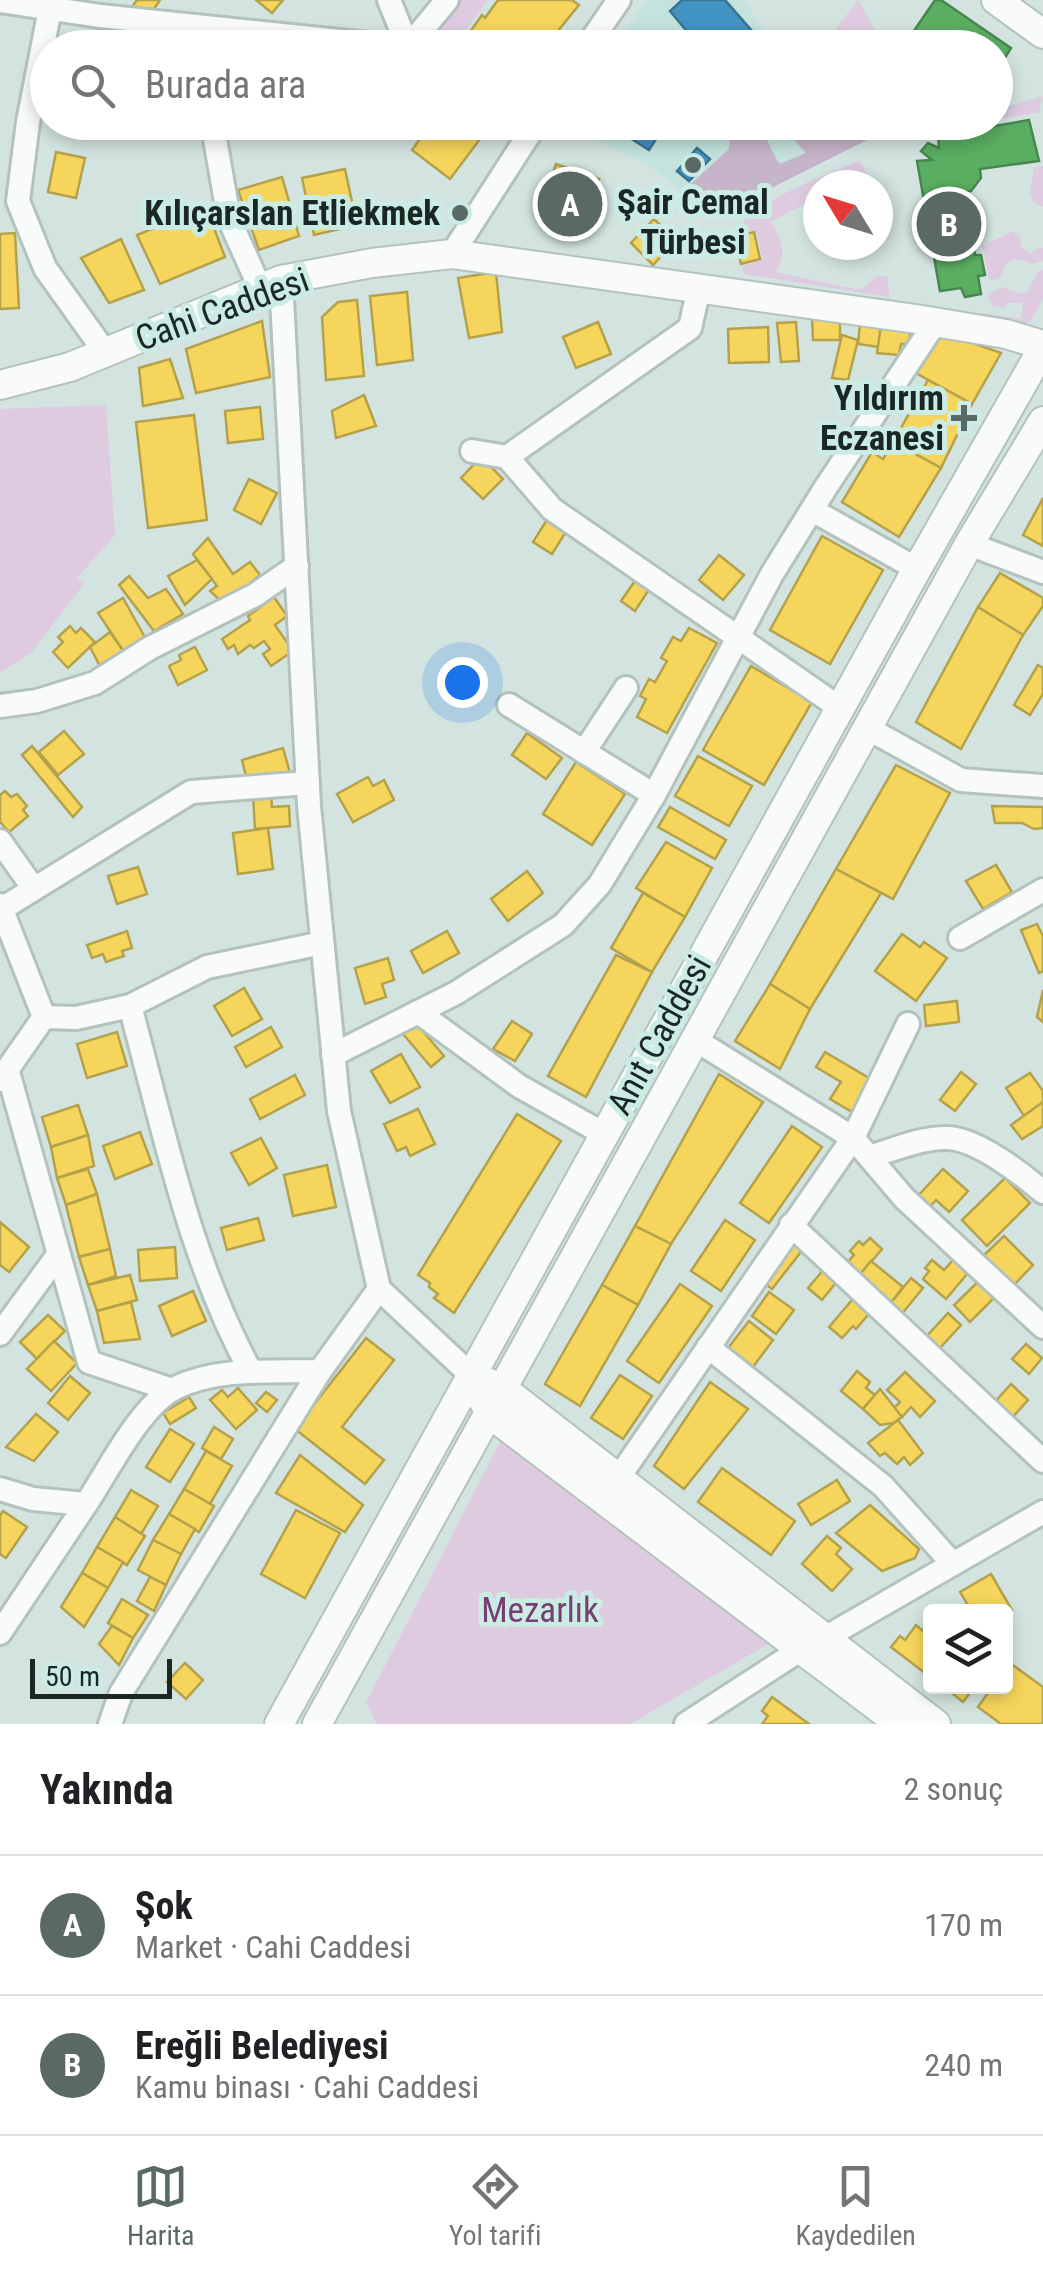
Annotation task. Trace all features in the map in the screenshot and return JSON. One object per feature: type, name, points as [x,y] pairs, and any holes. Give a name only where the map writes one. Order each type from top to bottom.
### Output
[{"type":"main road","points":[[996,0],[1043,34]]},
{"type":"main road","name":"Cahi Caddesi","points":[[0,385],[42,376],[271,284],[372,263],[452,254],[1006,334],[1043,347]]},
{"type":"main road","name":"Anıt Caddesi","points":[[279,1724],[1043,347]]},
{"type":"main road","points":[[318,1724],[969,544],[1043,421]]},
{"type":"main road","points":[[472,1376],[496,1401],[811,1644],[936,1724]]},
{"type":"main road","points":[[496,1401],[618,1476],[900,1724]]},
{"type":"street","points":[[388,0],[401,30]]},
{"type":"street","points":[[422,30],[447,0]]},
{"type":"street","points":[[598,30],[618,0]]},
{"type":"street","points":[[7,1],[169,30]]},
{"type":"street","points":[[46,30],[50,9]]},
{"type":"street","points":[[30,112],[18,201],[45,268],[105,352]]},
{"type":"street","points":[[215,140],[230,219],[271,284],[297,566],[308,783],[339,1112],[380,1289],[472,1376]]},
{"type":"street","points":[[452,254],[525,140]]},
{"type":"street","points":[[507,458],[690,328],[699,288]]},
{"type":"street","points":[[333,1055],[456,993],[563,926],[600,884],[654,795],[772,574],[936,323]]},
{"type":"street","points":[[472,451],[507,458],[552,509],[840,708]]},
{"type":"street","points":[[812,510],[917,569]]},
{"type":"street","points":[[969,544],[1043,572]]},
{"type":"street","points":[[3,709],[95,683],[150,648],[256,595],[297,566]]},
{"type":"street","points":[[584,752],[626,688]]},
{"type":"street","points":[[509,705],[654,795]]},
{"type":"street","points":[[867,728],[961,780],[1043,786]]},
{"type":"street","points":[[44,1017],[1,908],[191,792],[308,783]]},
{"type":"street","points":[[0,842],[34,888]]},
{"type":"street","points":[[960,938],[1043,890]]},
{"type":"street","points":[[44,1017],[76,1018],[130,1006],[207,967],[322,942]]},
{"type":"street","points":[[130,1006],[200,1258],[224,1322],[250,1372]]},
{"type":"street","points":[[418,1012],[520,1086],[604,1134]]},
{"type":"street","points":[[44,1017],[4,1076],[89,1362],[172,1390]]},
{"type":"street","points":[[618,1476],[853,1138],[908,1024]]},
{"type":"street","points":[[694,1039],[853,1138],[904,1198],[1043,1327]]},
{"type":"street","points":[[872,1156],[950,1138],[1002,1159],[1043,1192]]},
{"type":"street","points":[[790,1225],[1043,1461]]},
{"type":"street","points":[[0,1334],[58,1255]]},
{"type":"street","points":[[110,1724],[121,1693],[320,1371],[380,1289]]},
{"type":"street","points":[[708,1347],[883,1486],[954,1564]]},
{"type":"street","points":[[0,1633],[144,1416],[172,1390],[208,1377],[320,1371]]},
{"type":"street","points":[[0,1489],[33,1498],[86,1504]]},
{"type":"street","points":[[686,1724],[811,1644],[1039,1520]]},
{"type":"shaded area","points":[[647,0],[743,0],[765,30],[626,30]]},
{"type":"shaded area","points":[[596,140],[869,140],[711,218],[649,166]]},
{"type":"shaded area","points":[[730,140],[766,140],[780,164],[806,153],[794,140],[867,140],[711,218],[683,191],[729,149]]},
{"type":"green space","points":[[459,0],[488,0],[466,30],[435,30]]},
{"type":"green space","points":[[858,0],[875,30],[835,30]]},
{"type":"green space","points":[[1043,96],[1039,113],[1013,117],[1013,105]]},
{"type":"green space","points":[[860,160],[865,170],[837,170]]},
{"type":"green space","points":[[1043,166],[1042,207],[1033,201],[1030,192],[1034,167]]},
{"type":"green space","points":[[803,185],[803,205],[771,222],[782,247],[775,272],[860,290],[877,276],[887,276],[890,297],[744,274],[742,267],[763,259],[755,230],[730,236],[757,210]]},
{"type":"green space","points":[[1012,231],[1021,239],[1020,246],[1030,253],[1043,248],[1043,261],[1032,264],[1012,260],[1001,278],[990,281],[982,246]]},
{"type":"green space","points":[[1043,270],[1043,299],[1030,322],[1019,324],[982,317],[983,313],[1021,319],[1023,303],[1007,303],[1004,308],[993,306],[987,294],[1002,287],[1027,292]]},
{"type":"green space","points":[[106,405],[115,535],[77,578],[84,584],[31,653],[0,672],[0,409]]},
{"type":"green space","name":"Mezarlık","points":[[502,1438],[772,1642],[630,1724],[377,1724],[366,1703]]},
{"type":"building: Konut","points":[[137,0],[160,0],[150,15],[129,11]]},
{"type":"building: Konut","points":[[256,0],[283,0],[272,13]]},
{"type":"building: Konut","points":[[498,0],[572,0],[579,5],[559,30],[471,30],[482,15],[485,18]]},
{"type":"building: Konut","points":[[419,140],[479,140],[450,179],[412,150]]},
{"type":"building: Konut","points":[[56,152],[85,158],[76,198],[48,192]]},
{"type":"building: Konut","points":[[556,164],[599,179],[583,228],[540,214]]},
{"type":"building: Konut","points":[[345,169],[357,225],[314,235],[302,178]]},
{"type":"building: Konut","points":[[282,177],[299,236],[259,250],[238,190]]},
{"type":"building: Konut","points":[[206,207],[225,257],[160,284],[137,235]]},
{"type":"building: Konut","points":[[654,219],[676,240],[653,265],[631,243]]},
{"type":"building: Konut","points":[[754,232],[760,259],[741,264],[735,237]]},
{"type":"building: Konut","points":[[15,233],[19,308],[0,309],[0,234]]},
{"type":"building: Konut","points":[[121,239],[144,290],[109,303],[81,258]]},
{"type":"building: Konut","points":[[496,272],[502,332],[469,338],[458,278]]},
{"type":"building: Konut","points":[[407,292],[413,360],[377,365],[370,296]]},
{"type":"building: Konut","points":[[357,300],[364,376],[326,380],[322,317],[338,302]]},
{"type":"building: Konut","points":[[840,316],[840,340],[813,340],[812,317]]},
{"type":"building: Konut","points":[[262,321],[270,377],[196,393],[186,349]]},
{"type":"building: Konut","points":[[598,322],[611,354],[576,368],[563,337]]},
{"type":"building: Konut","points":[[796,322],[799,361],[781,362],[777,323]]},
{"type":"building: Konut","points":[[860,323],[881,325],[879,347],[858,344]]},
{"type":"building: Konut","points":[[881,325],[911,327],[909,344],[901,344],[899,355],[877,353]]},
{"type":"building: Konut","points":[[768,327],[769,362],[729,363],[728,329]]},
{"type":"building: Konut","points":[[936,330],[1001,353],[972,404],[914,372]]},
{"type":"building: Konut","points":[[842,335],[858,340],[848,380],[832,378]]},
{"type":"building: Konut","points":[[170,359],[183,398],[143,406],[139,368]]},
{"type":"building: Konut","points":[[928,380],[972,404],[941,468],[893,442]]},
{"type":"building: Konut","points":[[364,395],[376,426],[336,438],[332,411]]},
{"type":"building: Konut","points":[[260,407],[263,439],[228,443],[225,411]]},
{"type":"building: Konut","points":[[194,415],[207,520],[148,528],[136,422]]},
{"type":"building: Konut","points":[[893,442],[941,468],[899,537],[842,502],[872,452],[883,459]]},
{"type":"building: Konut","points":[[481,457],[503,479],[483,499],[461,478]]},
{"type":"building: Konut","points":[[249,479],[277,493],[261,524],[234,510]]},
{"type":"building: Konut","points":[[1043,498],[1043,546],[1023,535]]},
{"type":"building: Konut","points":[[548,518],[567,530],[552,554],[533,542]]},
{"type":"building: Konut","points":[[822,536],[883,570],[830,664],[770,630]]},
{"type":"building: Konut","points":[[208,538],[233,574],[250,562],[260,575],[224,604],[210,591],[217,586],[193,554]]},
{"type":"building: Konut","points":[[719,555],[744,575],[723,600],[699,580]]},
{"type":"building: Konut","points":[[197,560],[212,579],[185,605],[168,576]]},
{"type":"building: Konut","points":[[1000,573],[1043,598],[1043,606],[1023,635],[978,607]]},
{"type":"building: Konut","points":[[129,576],[148,598],[166,589],[183,614],[154,631],[119,585]]},
{"type":"building: Konut","points":[[637,578],[650,588],[635,611],[621,601]]},
{"type":"building: Konut","points":[[274,597],[287,616],[275,625],[293,651],[271,666],[263,654],[270,649],[264,641],[238,654],[234,645],[228,649],[222,639]]},
{"type":"building: Konut","points":[[123,598],[147,641],[126,655],[98,613]]},
{"type":"building: Konut","points":[[978,607],[1023,635],[961,749],[916,722]]},
{"type":"building: Konut","points":[[70,626],[76,633],[81,628],[95,642],[68,668],[53,652],[63,642],[58,637]]},
{"type":"building: Konut","points":[[689,628],[717,643],[667,733],[637,717],[646,699],[640,696],[649,679],[655,682],[667,661],[661,658],[673,637],[681,641]]},
{"type":"building: Konut","points":[[110,632],[126,655],[101,668],[90,647]]},
{"type":"building: Konut","points":[[195,647],[207,670],[178,685],[169,666]]},
{"type":"building: Konut","points":[[1038,665],[1043,668],[1043,694],[1030,715],[1014,705]]},
{"type":"building: Konut","points":[[751,666],[812,702],[764,785],[703,750]]},
{"type":"building: Konut","points":[[64,731],[84,754],[58,775],[39,752]]},
{"type":"building: Konut","points":[[527,733],[562,758],[546,779],[512,755]]},
{"type":"building: Konut","points":[[32,746],[82,807],[73,817],[22,755]]},
{"type":"building: Konut","points":[[283,748],[290,773],[248,784],[242,760]]},
{"type":"building: Konut","points":[[698,756],[752,786],[729,826],[675,796]]},
{"type":"building: Konut","points":[[576,762],[625,794],[592,845],[543,814]]},
{"type":"building: Konut","points":[[896,765],[950,793],[893,899],[836,869]]},
{"type":"building: Konut","points":[[368,777],[373,786],[384,780],[394,800],[353,822],[337,794]]},
{"type":"building: Konut","points":[[5,791],[11,797],[17,794],[27,806],[23,810],[28,816],[9,832],[0,822],[0,795]]},
{"type":"building: Konut","points":[[271,794],[272,807],[289,806],[290,826],[255,829],[253,795]]},
{"type":"building: Konut","points":[[992,806],[1043,807],[1043,828],[995,823]]},
{"type":"building: Konut","points":[[670,807],[726,840],[715,859],[658,827]]},
{"type":"building: Konut","points":[[268,828],[273,869],[238,874],[233,833]]},
{"type":"building: Konut","points":[[666,842],[712,868],[685,917],[636,888]]},
{"type":"building: Konut","points":[[996,865],[1012,892],[983,909],[966,881]]},
{"type":"building: Konut","points":[[138,867],[147,894],[117,904],[108,876]]},
{"type":"building: Konut","points":[[836,869],[881,893],[810,1009],[770,984]]},
{"type":"building: Konut","points":[[527,871],[543,893],[508,921],[491,899]]},
{"type":"building: Konut","points":[[643,893],[685,917],[652,972],[611,948]]},
{"type":"building: Konut","points":[[1037,924],[1043,936],[1043,971],[1039,973],[1021,930]]},
{"type":"building: Konut","points":[[127,931],[132,948],[122,951],[124,956],[106,962],[103,954],[92,958],[87,945]]},
{"type":"building: Konut","points":[[447,931],[459,953],[423,973],[411,951]]},
{"type":"building: Konut","points":[[902,934],[920,947],[924,942],[947,958],[916,1001],[875,971]]},
{"type":"building: Konut","points":[[616,955],[652,972],[586,1097],[548,1076]]},
{"type":"building: Konut","points":[[388,958],[394,980],[382,984],[386,997],[365,1004],[355,968]]},
{"type":"building: Konut","points":[[770,984],[810,1009],[780,1069],[735,1041]]},
{"type":"building: Konut","points":[[244,988],[262,1019],[232,1036],[214,1006]]},
{"type":"building: Konut","points":[[1043,990],[1043,1022],[1037,1017]]},
{"type":"building: Konut","points":[[957,1001],[959,1022],[926,1026],[924,1005]]},
{"type":"building: Konut","points":[[512,1021],[532,1034],[515,1061],[493,1049]]},
{"type":"building: Konut","points":[[416,1023],[444,1056],[431,1067],[403,1034]]},
{"type":"building: Konut","points":[[271,1027],[282,1047],[246,1067],[235,1047]]},
{"type":"building: Konut","points":[[117,1032],[127,1066],[87,1078],[77,1044]]},
{"type":"building: Konut","points":[[825,1052],[874,1081],[854,1113],[830,1099],[841,1082],[816,1067]]},
{"type":"building: Konut","points":[[401,1054],[420,1087],[390,1103],[371,1071]]},
{"type":"building: Konut","points":[[961,1072],[976,1084],[955,1111],[940,1100]]},
{"type":"building: Konut","points":[[1030,1073],[1043,1091],[1043,1102],[1024,1116],[1006,1088]]},
{"type":"building: Konut","points":[[719,1074],[763,1102],[671,1244],[635,1226]]},
{"type":"building: Konut","points":[[295,1075],[305,1095],[260,1119],[250,1099]]},
{"type":"building: Konut","points":[[1043,1102],[1043,1126],[1022,1139],[1011,1125]]},
{"type":"building: Konut","points":[[78,1105],[88,1135],[51,1147],[42,1117]]},
{"type":"building: Konut","points":[[418,1109],[435,1144],[410,1156],[406,1147],[397,1151],[384,1124]]},
{"type":"building: Konut","points":[[517,1114],[561,1141],[454,1313],[434,1298],[438,1294],[418,1275]]},
{"type":"building: Konut","points":[[792,1126],[822,1147],[769,1223],[740,1203]]},
{"type":"building: Konut","points":[[140,1132],[152,1164],[115,1179],[103,1146]]},
{"type":"building: Konut","points":[[88,1135],[94,1166],[57,1178],[51,1147]]},
{"type":"building: Konut","points":[[261,1138],[277,1168],[249,1185],[231,1153]]},
{"type":"building: Konut","points":[[327,1165],[336,1207],[293,1216],[284,1175]]},
{"type":"building: Konut","points":[[88,1169],[97,1194],[66,1205],[57,1178]]},
{"type":"building: Konut","points":[[943,1169],[968,1191],[949,1212],[936,1200],[928,1209],[916,1198]]},
{"type":"building: Konut","points":[[1005,1178],[1030,1203],[987,1246],[962,1220]]},
{"type":"building: Konut","points":[[97,1194],[110,1249],[79,1257],[66,1205]]},
{"type":"building: Konut","points":[[258,1218],[264,1240],[227,1250],[221,1228]]},
{"type":"building: Konut","points":[[725,1220],[755,1240],[721,1291],[691,1271]]},
{"type":"building: Konut","points":[[0,1222],[29,1247],[9,1272],[0,1265]]},
{"type":"building: Konut","points":[[635,1226],[671,1244],[638,1305],[602,1285]]},
{"type":"building: Konut","points":[[1004,1236],[1033,1265],[1012,1287],[980,1259]]},
{"type":"building: Konut","points":[[790,1238],[804,1248],[772,1289],[759,1279]]},
{"type":"building: Konut","points":[[870,1238],[882,1249],[857,1278],[844,1266],[859,1241],[863,1245]]},
{"type":"building: Konut","points":[[175,1247],[177,1278],[140,1281],[138,1250]]},
{"type":"building: Konut","points":[[110,1249],[116,1276],[88,1285],[79,1257]]},
{"type":"building: Konut","points":[[932,1260],[944,1270],[953,1260],[968,1273],[946,1299],[923,1279]]},
{"type":"building: Konut","points":[[871,1261],[903,1287],[890,1304],[857,1278]]},
{"type":"building: Konut","points":[[825,1268],[839,1279],[822,1300],[808,1288]]},
{"type":"building: Konut","points":[[130,1275],[137,1300],[97,1311],[88,1285]]},
{"type":"building: Konut","points":[[983,1277],[999,1293],[970,1322],[954,1305]]},
{"type":"building: Konut","points":[[911,1278],[923,1288],[901,1315],[890,1304]]},
{"type":"building: Konut","points":[[680,1284],[712,1306],[659,1383],[627,1361]]},
{"type":"building: Konut","points":[[602,1285],[638,1305],[580,1406],[545,1384]]},
{"type":"building: Konut","points":[[193,1291],[206,1321],[172,1336],[159,1306]]},
{"type":"building: Konut","points":[[769,1292],[794,1310],[776,1334],[752,1316]]},
{"type":"building: Konut","points":[[857,1294],[874,1308],[856,1329],[853,1326],[842,1338],[829,1327]]},
{"type":"building: Konut","points":[[131,1302],[140,1339],[104,1343],[97,1311]]},
{"type":"building: Konut","points":[[948,1313],[961,1325],[939,1349],[926,1337]]},
{"type":"building: Konut","points":[[48,1315],[65,1331],[37,1359],[20,1342]]},
{"type":"building: Konut","points":[[749,1321],[773,1340],[753,1367],[728,1348]]},
{"type":"building: Konut","points":[[366,1338],[394,1360],[342,1427],[384,1460],[365,1484],[295,1429]]},
{"type":"building: Konut","points":[[54,1341],[77,1363],[51,1391],[27,1369]]},
{"type":"building: Konut","points":[[1026,1344],[1042,1358],[1029,1374],[1012,1359]]},
{"type":"building: Konut","points":[[857,1371],[870,1382],[866,1388],[875,1395],[863,1409],[841,1391]]},
{"type":"building: Konut","points":[[905,1372],[935,1401],[920,1417],[911,1407],[902,1417],[893,1409],[900,1402],[887,1390]]},
{"type":"building: Konut","points":[[620,1375],[652,1396],[623,1439],[591,1418]]},
{"type":"building: Konut","points":[[70,1376],[90,1393],[68,1420],[48,1403]]},
{"type":"building: Konut","points":[[710,1382],[748,1409],[684,1489],[654,1466]]},
{"type":"building: Konut","points":[[1011,1384],[1028,1400],[1011,1419],[993,1404]]},
{"type":"building: Konut","points":[[238,1388],[257,1410],[236,1429],[210,1400],[222,1390],[228,1397]]},
{"type":"building: Konut","points":[[880,1389],[902,1417],[893,1423],[880,1425],[863,1409]]},
{"type":"building: Konut","points":[[266,1392],[277,1400],[267,1412],[256,1403]]},
{"type":"building: Konut","points":[[189,1397],[196,1408],[170,1424],[163,1413]]},
{"type":"building: Konut","points":[[36,1414],[58,1432],[34,1461],[6,1447]]},
{"type":"building: Konut","points":[[898,1420],[923,1453],[910,1465],[904,1457],[897,1464],[885,1453],[880,1456],[868,1443]]},
{"type":"building: Konut","points":[[214,1427],[233,1439],[221,1459],[202,1448]]},
{"type":"building: Konut","points":[[170,1429],[194,1444],[170,1482],[146,1467]]},
{"type":"building: Konut","points":[[206,1451],[232,1466],[210,1504],[184,1489]]},
{"type":"building: Konut","points":[[300,1455],[363,1505],[345,1532],[276,1493]]},
{"type":"building: Konut","points":[[722,1468],[795,1521],[771,1555],[698,1502]]},
{"type":"building: Konut","points":[[837,1480],[850,1501],[811,1525],[798,1504]]},
{"type":"building: Konut","points":[[184,1489],[214,1506],[199,1532],[169,1514]]},
{"type":"building: Konut","points":[[131,1490],[158,1506],[141,1534],[115,1517]]},
{"type":"building: Konut","points":[[870,1505],[919,1549],[915,1558],[882,1571],[836,1533]]},
{"type":"building: Konut","points":[[296,1510],[340,1533],[305,1598],[261,1574]]},
{"type":"building: Konut","points":[[3,1511],[27,1527],[6,1558],[0,1554]]},
{"type":"building: Konut","points":[[169,1514],[195,1529],[181,1554],[153,1540]]},
{"type":"building: Konut","points":[[115,1517],[145,1536],[127,1565],[97,1547]]},
{"type":"building: Konut","points":[[827,1536],[841,1548],[836,1554],[852,1569],[832,1591],[802,1564]]},
{"type":"building: Konut","points":[[153,1540],[181,1554],[166,1585],[138,1570]]},
{"type":"building: Konut","points":[[97,1547],[123,1562],[108,1588],[82,1573]]},
{"type":"building: Konut","points":[[82,1573],[108,1588],[84,1627],[61,1607]]},
{"type":"building: Konut","points":[[991,1574],[1008,1604],[967,1604],[960,1592]]},
{"type":"building: Konut","points":[[150,1577],[166,1585],[154,1611],[137,1601]]},
{"type":"building: Konut","points":[[122,1599],[148,1615],[133,1638],[108,1623]]},
{"type":"building: Konut","points":[[916,1625],[923,1631],[923,1672],[891,1647],[900,1636],[905,1640]]},
{"type":"building: Konut","points":[[112,1626],[133,1638],[119,1665],[99,1644]]},
{"type":"building: Konut","points":[[185,1663],[203,1680],[186,1699],[167,1682]]},
{"type":"building: Konut","points":[[1013,1665],[1043,1687],[1043,1724],[1001,1724],[978,1707],[987,1694],[1013,1694]]},
{"type":"building: Konut","points":[[953,1694],[969,1694],[963,1702]]},
{"type":"building: Konut","points":[[772,1697],[809,1724],[762,1724],[768,1716],[762,1711]]},
{"type":"building: Okul","points":[[682,0],[725,0],[751,30],[686,30],[670,11]]},
{"type":"building: Okul","points":[[633,140],[655,140],[649,150]]},
{"type":"building: Okul","name":"Şair Cemal Türbesi","points":[[697,148],[710,159],[689,181],[677,171]]},
{"type":"building: Kamu","points":[[935,0],[941,0],[985,30],[915,30]]},
{"type":"building: Kamu","points":[[1029,120],[1039,161],[980,169],[981,178],[965,193],[975,255],[981,255],[985,275],[978,276],[981,294],[965,297],[961,288],[940,291],[917,161],[932,160],[921,151],[928,143],[939,148],[938,140],[1013,140],[1013,123]]},
{"type":"place","name":"Şair Cemal Türbesi","points":[[693,165]]},
{"type":"place","name":"Şok","points":[[570,204]]},
{"type":"place","name":"Kılıçarslan Etliekmek","points":[[460,213]]},
{"type":"place","name":"Ereğli Belediyesi","points":[[949,224]]},
{"type":"place","name":"Yıldırım Eczanesi","points":[[964,418]]}]
